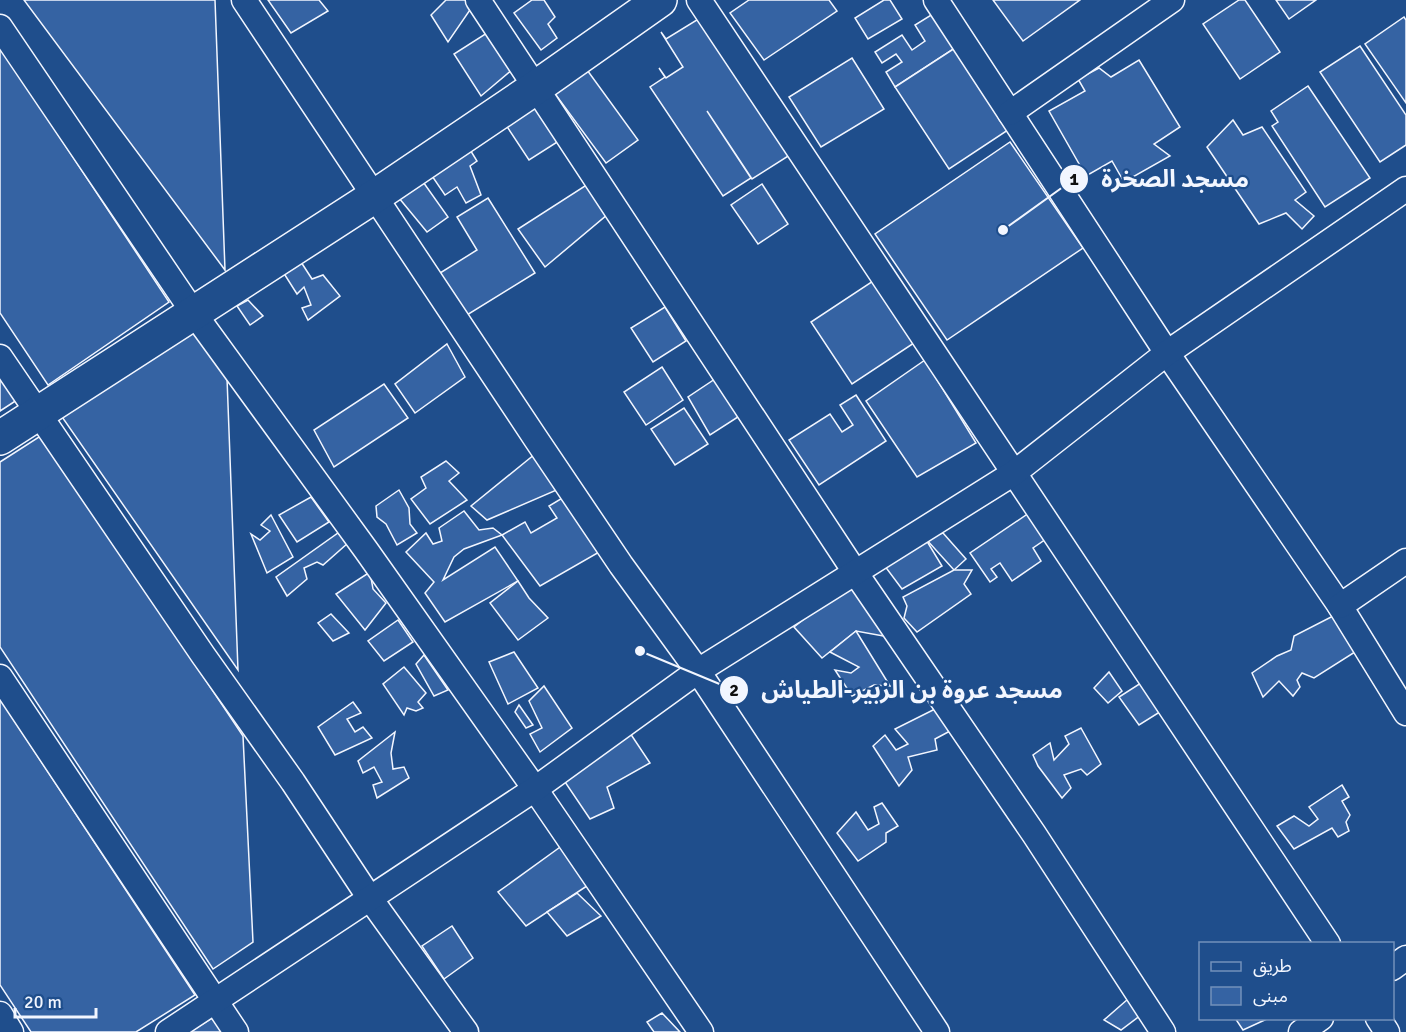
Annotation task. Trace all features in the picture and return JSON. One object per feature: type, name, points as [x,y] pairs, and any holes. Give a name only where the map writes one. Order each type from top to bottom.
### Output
[{"type":"street","points":[[244,0],[621,566],[698,671],[937,1032]]},
{"type":"street","points":[[478,0],[855,572],[1034,834],[1163,1032]]},
{"type":"street","points":[[0,438],[375,196],[660,0]]},
{"type":"street","points":[[699,0],[1327,942]]},
{"type":"street","points":[[936,0],[1167,353],[1340,606],[1406,712]]},
{"type":"street","points":[[1010,112],[1172,0]]},
{"type":"street","points":[[0,27],[194,312],[535,789],[701,1032]]},
{"type":"street","points":[[168,1032],[535,789],[698,671],[1014,473],[1167,353],[1406,189]]},
{"type":"street","points":[[0,357],[203,655],[293,782],[369,897],[466,1032]]},
{"type":"street","points":[[1340,606],[1406,561]]},
{"type":"street","points":[[0,677],[236,1032]]},
{"type":"street","points":[[1301,1032],[1318,1020]]},
{"type":"building","points":[[24,0],[215,0],[225,270]]},
{"type":"building","points":[[268,0],[319,0],[328,11],[291,33]]},
{"type":"building","points":[[446,0],[468,0],[472,7],[448,42],[431,15]]},
{"type":"building","points":[[532,0],[544,0],[555,17],[548,24],[557,38],[541,50],[514,13]]},
{"type":"building","points":[[749,0],[829,0],[837,11],[764,60],[730,13]]},
{"type":"building","points":[[884,0],[890,0],[902,19],[868,39],[855,18]]},
{"type":"building","points":[[993,0],[1080,0],[1023,41]]},
{"type":"building","points":[[1239,0],[1245,0],[1280,52],[1240,79],[1203,24]]},
{"type":"building","points":[[1276,0],[1316,0],[1289,19]]},
{"type":"building","points":[[936,12],[958,46],[895,87],[886,72],[902,62],[896,54],[882,63],[875,52],[902,35],[912,50],[925,41],[915,25]]},
{"type":"building","points":[[1404,17],[1406,20],[1406,103],[1365,44]]},
{"type":"building","points":[[700,18],[793,153],[752,179],[707,111],[751,178],[723,196],[650,87],[665,77],[659,68],[666,78],[683,67],[661,32],[666,39]]},
{"type":"building","points":[[490,31],[513,69],[481,96],[454,54]]},
{"type":"building","points":[[958,46],[1011,128],[949,169],[895,87]]},
{"type":"building","points":[[1360,46],[1406,115],[1406,145],[1380,162],[1320,72]]},
{"type":"building","points":[[0,47],[169,302],[48,385],[0,313]]},
{"type":"building","points":[[852,58],[884,109],[821,147],[789,97]]},
{"type":"building","points":[[1139,60],[1180,127],[1154,144],[1170,156],[1124,182],[1112,161],[1086,176],[1049,111],[1085,91],[1078,79],[1099,68],[1111,77]]},
{"type":"building","points":[[582,63],[638,140],[606,163],[550,87]]},
{"type":"building","points":[[1308,86],[1370,178],[1325,207],[1272,126],[1278,122],[1271,111]]},
{"type":"building","points":[[534,95],[562,139],[529,160],[504,122]]},
{"type":"building","points":[[1233,120],[1243,135],[1262,127],[1306,192],[1295,200],[1314,216],[1302,229],[1286,213],[1259,224],[1207,147]]},
{"type":"building","points":[[1010,142],[1083,248],[947,340],[875,234]]},
{"type":"building","points":[[469,148],[477,161],[470,166],[481,195],[466,203],[457,187],[445,195],[432,176]]},
{"type":"building","points":[[421,179],[448,217],[427,232],[399,198]]},
{"type":"building","points":[[588,184],[608,214],[545,267],[518,229]]},
{"type":"building","points":[[762,184],[788,224],[758,244],[731,205]]},
{"type":"building","points":[[488,198],[535,273],[467,315],[440,273],[477,250],[457,217]]},
{"type":"building","points":[[301,262],[312,279],[323,275],[340,296],[308,320],[302,308],[311,305],[304,287],[297,294],[283,272]]},
{"type":"building","points":[[873,281],[914,343],[852,384],[811,322]]},
{"type":"building","points":[[248,300],[263,316],[250,325],[237,306]]},
{"type":"building","points":[[665,307],[686,341],[653,362],[631,328]]},
{"type":"building","points":[[191,326],[227,378],[238,670],[60,414]]},
{"type":"building","points":[[447,344],[465,377],[415,413],[395,384]]},
{"type":"building","points":[[925,360],[976,443],[917,477],[866,401]]},
{"type":"building","points":[[662,367],[683,400],[646,425],[624,392]]},
{"type":"building","points":[[0,376],[17,400],[0,411]]},
{"type":"building","points":[[715,379],[741,415],[710,435],[688,397]]},
{"type":"building","points":[[384,384],[408,418],[334,467],[314,430]]},
{"type":"building","points":[[856,395],[886,441],[819,485],[789,440],[830,414],[842,432],[853,425],[840,405]]},
{"type":"building","points":[[684,408],[708,444],[675,465],[651,429]]},
{"type":"building","points":[[42,435],[243,736],[253,942],[213,969],[0,647],[0,462]]},
{"type":"building","points":[[535,454],[559,489],[487,520],[471,506]]},
{"type":"building","points":[[446,461],[459,473],[449,481],[467,500],[430,524],[411,499],[426,488],[421,477]]},
{"type":"building","points":[[399,490],[409,508],[410,524],[417,533],[397,545],[386,524],[377,517],[376,506]]},
{"type":"building","points":[[311,497],[329,522],[297,542],[279,515]]},
{"type":"building","points":[[564,497],[601,551],[540,586],[502,535],[525,522],[531,533],[557,518],[549,506]]},
{"type":"building","points":[[464,511],[479,530],[493,528],[502,535],[464,549],[454,557],[443,580],[495,547],[518,581],[445,622],[425,593],[434,582],[406,552],[426,533],[433,544],[442,541],[439,528]]},
{"type":"building","points":[[1029,513],[1046,539],[1033,548],[1041,561],[1012,581],[1000,563],[991,569],[997,577],[990,582],[970,553]]},
{"type":"building","points":[[271,515],[293,557],[267,573],[251,534],[260,540],[270,531],[261,525]]},
{"type":"building","points":[[338,533],[348,543],[323,565],[317,562],[304,568],[307,579],[287,596],[276,577]]},
{"type":"building","points":[[943,533],[966,559],[954,570],[925,538]]},
{"type":"building","points":[[925,538],[942,566],[902,589],[884,565]]},
{"type":"building","points":[[954,570],[972,570],[964,584],[971,594],[917,632],[904,618],[907,606],[903,597]]},
{"type":"building","points":[[370,572],[373,589],[386,603],[365,630],[336,594]]},
{"type":"building","points":[[859,576],[889,637],[856,631],[822,658],[794,627]]},
{"type":"building","points":[[518,581],[529,598],[548,618],[518,640],[490,603]]},
{"type":"building","points":[[331,614],[349,633],[333,641],[318,623]]},
{"type":"building","points":[[1333,616],[1355,652],[1314,678],[1302,673],[1297,680],[1300,687],[1293,696],[1279,681],[1263,697],[1252,673],[1277,656],[1291,650],[1294,636]]},
{"type":"building","points":[[398,620],[413,642],[384,661],[368,641]]},
{"type":"building","points":[[856,631],[890,686],[874,685],[852,696],[835,670],[851,673],[859,667],[830,652]]},
{"type":"building","points":[[514,652],[538,688],[508,704],[489,662]]},
{"type":"building","points":[[424,655],[448,690],[434,696],[416,664]]},
{"type":"building","points":[[404,667],[426,693],[418,702],[423,708],[416,711],[407,708],[404,715],[383,684]]},
{"type":"building","points":[[1109,672],[1122,691],[1108,703],[1094,688]]},
{"type":"building","points":[[1144,681],[1163,710],[1139,725],[1119,697]]},
{"type":"building","points":[[544,686],[572,728],[540,752],[530,734],[542,728],[529,701]]},
{"type":"building","points":[[0,699],[195,995],[136,1032],[31,1032],[0,985]]},
{"type":"building","points":[[353,702],[361,713],[347,719],[355,732],[363,727],[372,738],[335,755],[318,727]]},
{"type":"building","points":[[519,705],[533,725],[526,728],[515,712]]},
{"type":"building","points":[[935,709],[952,730],[935,739],[937,750],[908,757],[912,770],[899,786],[873,746],[885,735],[896,750],[908,744],[895,729]]},
{"type":"building","points":[[1081,728],[1101,764],[1087,775],[1081,769],[1064,775],[1071,788],[1062,798],[1038,766],[1033,755],[1050,743],[1054,760],[1069,744],[1065,736]]},
{"type":"building","points":[[395,732],[391,753],[393,769],[404,767],[409,778],[377,798],[373,785],[382,782],[374,767],[363,773],[358,761]]},
{"type":"building","points":[[630,733],[650,763],[607,787],[614,808],[590,819],[565,782]]},
{"type":"building","points":[[1342,785],[1349,797],[1342,801],[1350,815],[1346,822],[1349,831],[1338,837],[1332,828],[1294,849],[1277,826],[1294,816],[1309,826],[1318,819],[1309,807]]},
{"type":"building","points":[[882,803],[898,826],[886,833],[886,842],[858,861],[837,833],[856,812],[868,830],[879,824],[874,807]]},
{"type":"building","points":[[563,845],[590,884],[526,926],[498,892]]},
{"type":"building","points":[[577,893],[601,916],[567,936],[547,912]]},
{"type":"building","points":[[452,926],[473,958],[444,979],[422,946]]},
{"type":"building","points":[[1128,999],[1141,1015],[1121,1030],[1104,1020]]},
{"type":"building","points":[[662,1013],[680,1032],[654,1032],[647,1022]]},
{"type":"building","points":[[212,1018],[222,1032],[190,1032]]},
{"type":"building","points":[[1236,1020],[1265,1020],[1243,1030]]},
{"type":"place","name":"مسجد الصخرة","points":[[1003,230]]},
{"type":"place","name":"مسجد عروة بن الزبير-الطياش","points":[[640,651]]}]
